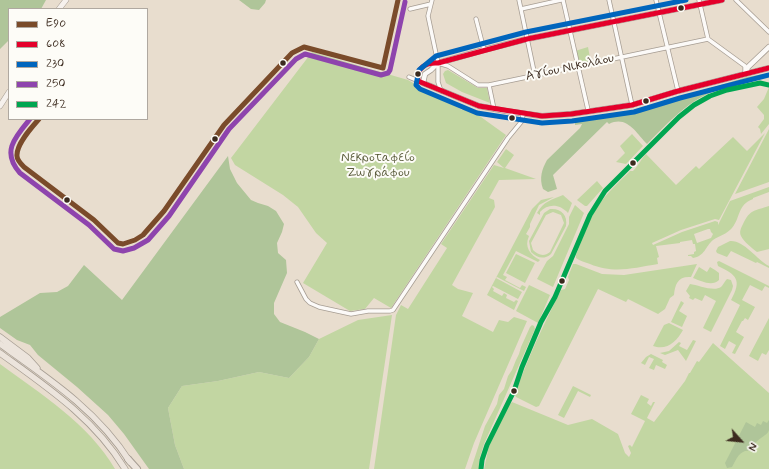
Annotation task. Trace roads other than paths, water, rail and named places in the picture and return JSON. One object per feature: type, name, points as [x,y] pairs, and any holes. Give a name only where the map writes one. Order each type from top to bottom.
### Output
[{"type":"highway","points":[[128,459],[135,469]]},
{"type":"main road","points":[[60,8],[66,0]]},
{"type":"main road","points":[[0,106],[8,94]]},
{"type":"main road","points":[[0,337],[28,358],[42,374]]},
{"type":"main road","points":[[0,344],[69,395],[98,421],[114,439],[128,459]]},
{"type":"main road","points":[[0,353],[62,398],[108,445],[125,469]]},
{"type":"main road","points":[[0,358],[19,367]]},
{"type":"street","points":[[519,0],[528,39],[534,76]]},
{"type":"street","points":[[521,9],[562,0],[579,66],[588,110]]},
{"type":"street","points":[[609,0],[632,105]]},
{"type":"street","points":[[656,0],[678,91]]},
{"type":"street","points":[[423,83],[425,74],[438,63],[484,50],[700,2],[722,0]]},
{"type":"street","points":[[736,0],[769,32]]},
{"type":"street","points":[[410,9],[432,2]]},
{"type":"street","points":[[432,2],[428,16],[438,63],[438,82],[441,91]]},
{"type":"street","points":[[700,2],[708,39],[745,66],[745,74]]},
{"type":"street","points":[[476,19],[484,50]]},
{"type":"street","name":"Αγίου Νικολάου","points":[[438,63],[448,66],[478,85],[489,85],[708,39]]},
{"type":"street","points":[[745,74],[748,67],[769,47]]},
{"type":"street","points":[[409,77],[465,101],[494,109],[542,116],[571,114],[588,110],[632,105],[678,91],[769,68]]},
{"type":"street","points":[[489,85],[494,109]]},
{"type":"street","points":[[296,282],[306,299],[310,303],[319,307],[351,314],[368,311],[393,310],[508,138],[522,121],[523,114]]},
{"type":"park label","name":"Νεκροταφείο Ζωγράφου","points":[[378,166]]}]
